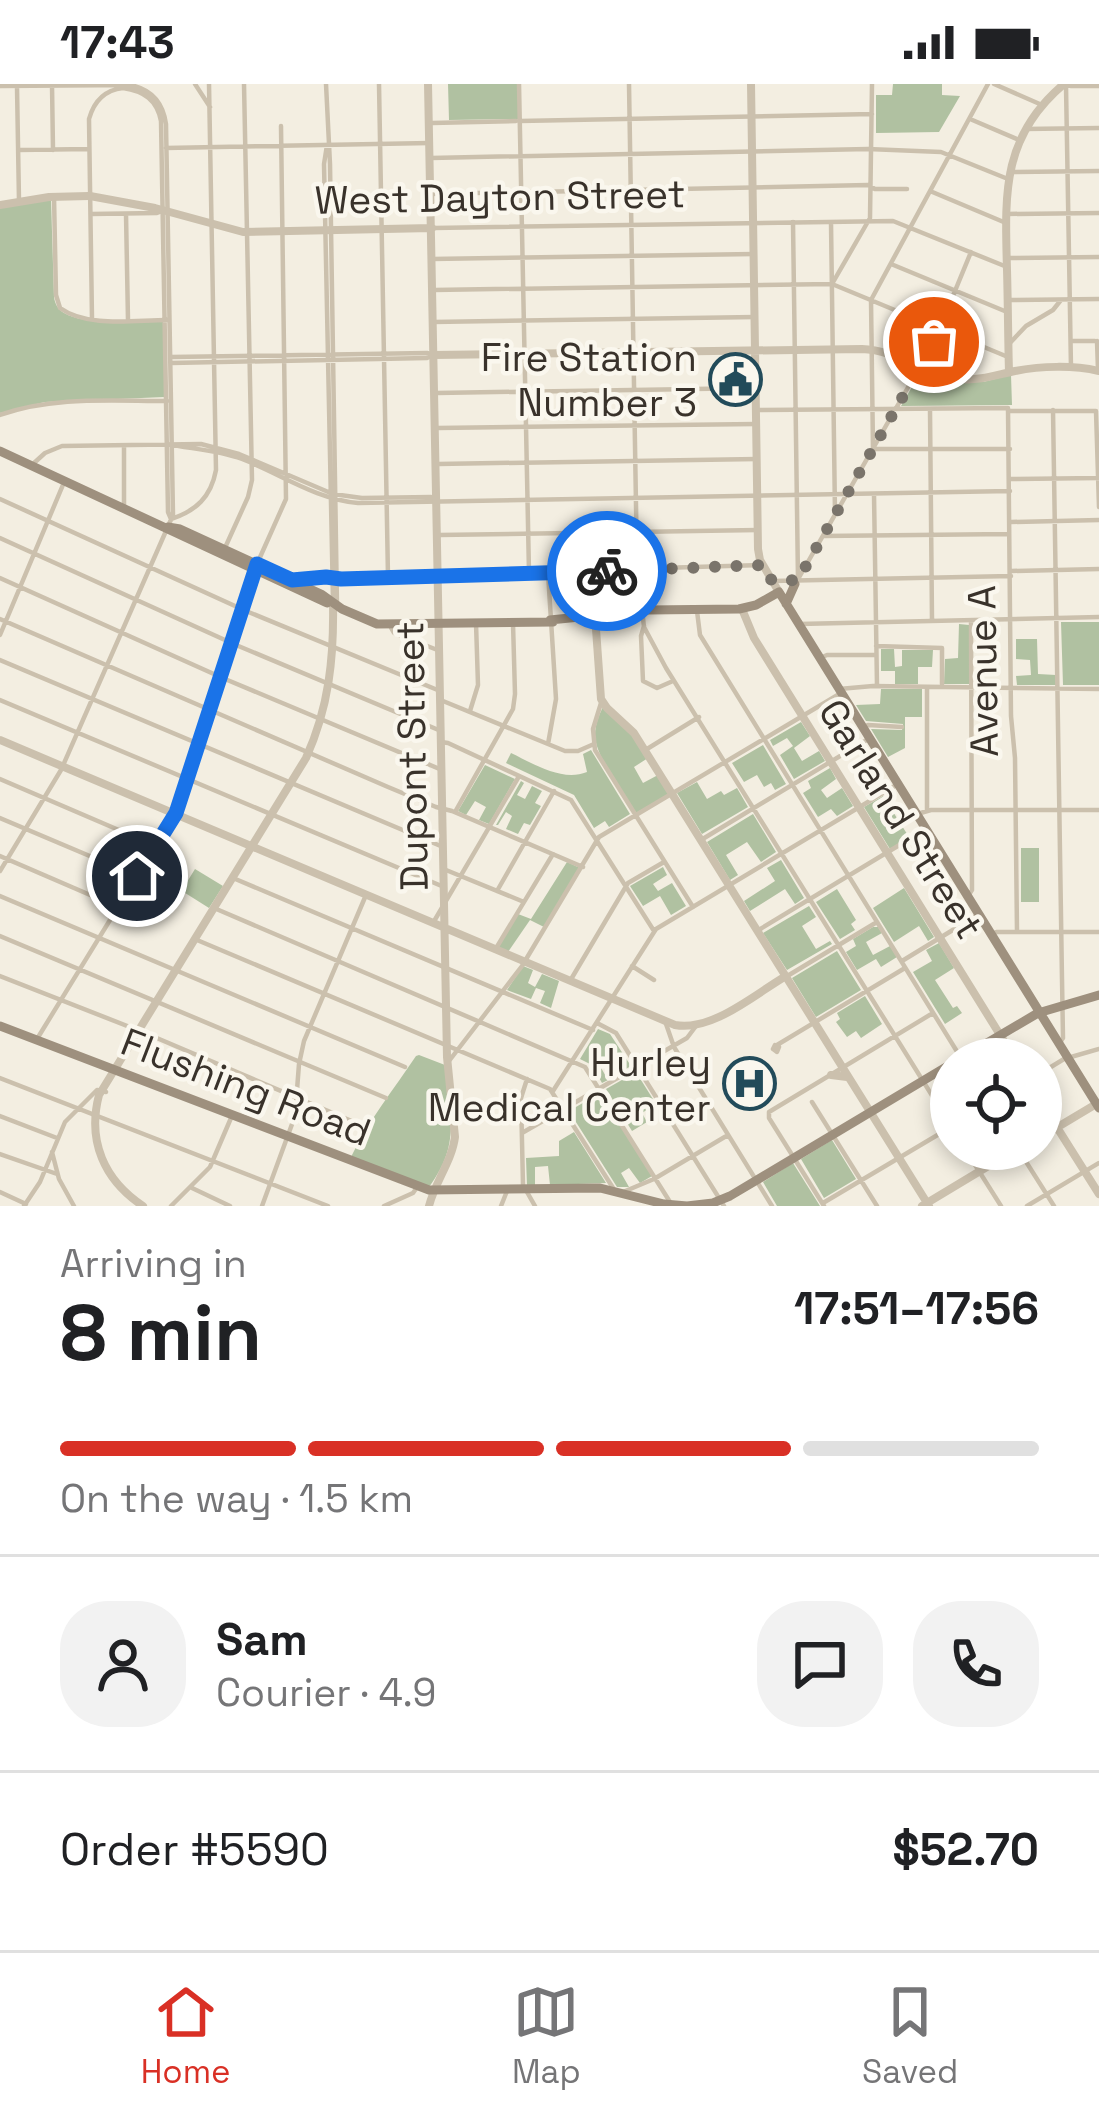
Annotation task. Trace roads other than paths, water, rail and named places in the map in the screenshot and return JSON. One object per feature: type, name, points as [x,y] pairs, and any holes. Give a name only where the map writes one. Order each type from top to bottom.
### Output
[{"type":"main road","points":[[0,451],[169,523],[372,623],[396,629],[743,610],[782,597],[797,582]]},
{"type":"main road","points":[[782,597],[898,784],[922,812],[926,829],[1055,1038]]},
{"type":"main road","points":[[995,1038],[1040,1012],[1099,995]]},
{"type":"main road","name":"Flushing Road","points":[[0,1026],[433,1190],[598,1188],[687,1206],[722,1203],[930,1077]]},
{"type":"main road","points":[[1062,1049],[1098,1105]]},
{"type":"street","points":[[223,552],[250,493],[252,461],[244,84]]},
{"type":"street","points":[[147,1206],[114,1177],[102,1147],[97,1116],[104,1091],[310,754],[331,686],[335,605],[326,84]]},
{"type":"street","points":[[379,84],[388,577]]},
{"type":"street","name":"Dupont Street","points":[[428,84],[447,1061],[455,1139],[429,1206]]},
{"type":"street","points":[[519,84],[529,573]]},
{"type":"street","points":[[629,84],[636,532],[644,683],[659,688],[674,680]]},
{"type":"street","points":[[751,84],[758,554],[782,597]]},
{"type":"street","points":[[832,284],[868,221],[872,84]]},
{"type":"street","points":[[873,449],[871,300],[991,84],[1042,105]]},
{"type":"street","points":[[1009,372],[1008,175],[1025,129],[1066,84]]},
{"type":"street","points":[[1066,84],[1099,86]]},
{"type":"street","points":[[1066,84],[1071,368]]},
{"type":"street","points":[[16,85],[19,201]]},
{"type":"street","points":[[52,85],[53,150]]},
{"type":"street","points":[[98,85],[102,96]]},
{"type":"street","points":[[197,87],[206,90],[209,85]]},
{"type":"street","points":[[169,523],[194,509],[208,494],[216,472],[209,85]]},
{"type":"street","points":[[0,86],[123,86],[143,93],[157,106],[164,148],[173,512],[62,766],[3,858],[0,871]]},
{"type":"street","points":[[92,319],[90,114],[102,96],[123,86]]},
{"type":"street","points":[[197,87],[210,107]]},
{"type":"street","points":[[429,123],[872,114]]},
{"type":"street","points":[[970,118],[1019,140]]},
{"type":"street","points":[[37,1040],[175,814],[256,567],[285,503],[281,126]]},
{"type":"street","points":[[1025,129],[1099,128]]},
{"type":"street","points":[[164,148],[430,143]]},
{"type":"street","points":[[18,151],[89,149]]},
{"type":"street","points":[[430,158],[941,152],[1008,175],[1099,171]]},
{"type":"street","points":[[431,194],[907,189]]},
{"type":"street","points":[[930,191],[1006,218],[1099,213]]},
{"type":"street","points":[[54,196],[58,306],[71,315],[92,319],[167,320]]},
{"type":"street","name":"West Dayton Street","points":[[0,205],[90,196],[165,208],[242,232],[893,221],[1007,263]]},
{"type":"street","points":[[91,214],[158,213],[165,208]]},
{"type":"street","points":[[126,214],[128,320]]},
{"type":"street","points":[[793,222],[797,582]]},
{"type":"street","points":[[831,222],[835,514]]},
{"type":"street","points":[[797,582],[920,366],[971,253]]},
{"type":"street","points":[[432,259],[754,254]]},
{"type":"street","points":[[1007,263],[1099,257]]},
{"type":"street","points":[[891,263],[1007,312]]},
{"type":"street","points":[[433,290],[832,284],[1008,356]]},
{"type":"street","points":[[1007,300],[1099,299]]},
{"type":"street","points":[[1008,345],[1061,300]]},
{"type":"street","points":[[434,322],[754,317]]},
{"type":"street","points":[[168,360],[871,349],[963,379],[1009,372],[1098,370],[1098,341],[1071,341]]},
{"type":"street","points":[[435,393],[755,388]]},
{"type":"street","points":[[0,415],[50,403],[169,400]]},
{"type":"street","points":[[930,407],[932,620]]},
{"type":"street","points":[[756,410],[1096,411],[1099,507]]},
{"type":"street","name":"Avenue A","points":[[1009,410],[1017,932]]},
{"type":"street","points":[[1053,410],[1062,1039]]},
{"type":"street","points":[[436,428],[756,424]]},
{"type":"street","points":[[32,466],[42,454],[59,447],[170,444],[216,449],[333,497],[386,500],[1010,491]]},
{"type":"street","points":[[124,445],[124,507]]},
{"type":"street","points":[[873,449],[1010,448]]},
{"type":"street","points":[[436,464],[757,459]]},
{"type":"street","points":[[1010,479],[1099,478]]},
{"type":"street","points":[[0,635],[65,480]]},
{"type":"street","points":[[874,493],[877,686]]},
{"type":"street","points":[[0,499],[548,745],[572,752],[594,744]]},
{"type":"street","points":[[1011,522],[1099,520]]},
{"type":"street","points":[[437,535],[758,530]]},
{"type":"street","points":[[823,536],[1011,534]]},
{"type":"street","points":[[0,538],[441,736],[573,802],[654,931]]},
{"type":"street","points":[[290,583],[763,565]]},
{"type":"street","points":[[772,581],[1099,569]]},
{"type":"street","points":[[548,573],[556,703],[548,745]]},
{"type":"street","points":[[0,578],[442,770]]},
{"type":"street","points":[[697,610],[699,632],[948,1038]]},
{"type":"street","name":"Garland Street","points":[[743,610],[750,632],[1002,1038]]},
{"type":"street","points":[[596,617],[603,702],[593,729],[594,744],[693,908]]},
{"type":"street","points":[[643,617],[674,680],[930,1092]]},
{"type":"street","points":[[799,624],[1099,617]]},
{"type":"street","points":[[3,620],[583,867]]},
{"type":"street","points":[[968,896],[972,890],[971,620]]},
{"type":"street","points":[[455,812],[515,701],[513,622]]},
{"type":"street","points":[[470,711],[478,687],[476,623]]},
{"type":"street","points":[[396,629],[440,652]]},
{"type":"street","points":[[820,658],[943,648],[942,686]]},
{"type":"street","points":[[0,660],[443,848]]},
{"type":"street","points":[[447,1061],[524,962],[599,837],[844,686],[1099,689]]},
{"type":"street","points":[[927,687],[922,812],[1099,810]]},
{"type":"street","points":[[0,700],[444,886]]},
{"type":"street","points":[[603,702],[645,750],[926,1205],[983,1170]]},
{"type":"street","points":[[645,750],[699,717]]},
{"type":"street","points":[[863,728],[902,727]]},
{"type":"street","points":[[701,840],[870,738]]},
{"type":"street","points":[[0,740],[681,1026],[715,1019],[877,922]]},
{"type":"street","points":[[433,923],[519,775]]},
{"type":"street","points":[[0,779],[156,845]]},
{"type":"street","points":[[553,1091],[654,931],[898,784]]},
{"type":"street","points":[[497,890],[554,791]]},
{"type":"street","points":[[0,818],[137,876]]},
{"type":"street","points":[[757,931],[926,829]]},
{"type":"street","points":[[495,950],[553,854]]},
{"type":"street","points":[[3,858],[118,907]]},
{"type":"street","points":[[571,981],[628,883],[664,862]]},
{"type":"street","points":[[444,870],[524,902]]},
{"type":"street","points":[[234,879],[502,992],[616,1033],[722,1203]]},
{"type":"street","points":[[262,1206],[289,1136],[310,1027],[366,895]]},
{"type":"street","points":[[0,896],[404,1066]]},
{"type":"street","points":[[216,909],[574,1060],[589,1070],[601,1088],[664,1190],[665,1204]]},
{"type":"street","points":[[777,1045],[867,991],[979,914]]},
{"type":"street","points":[[991,934],[1099,932]]},
{"type":"street","points":[[0,936],[386,1098]]},
{"type":"street","points":[[196,940],[553,1091],[624,1206]]},
{"type":"street","points":[[632,966],[654,980]]},
{"type":"street","points":[[0,976],[368,1128]]},
{"type":"street","points":[[930,1139],[823,1205],[768,1113],[933,1013]]},
{"type":"street","points":[[665,1021],[673,1046],[772,1206]]},
{"type":"street","points":[[521,1133],[673,1046],[693,1033],[695,1026]]},
{"type":"street","points":[[1062,1061],[1099,1049]]},
{"type":"street","points":[[830,1075],[849,1078]]},
{"type":"street","points":[[0,1078],[328,1206]]},
{"type":"street","points":[[527,1079],[520,1096],[521,1133],[525,1190],[535,1206]]},
{"type":"street","points":[[0,1192],[25,1205],[65,1122],[97,1090],[104,1091]]},
{"type":"street","points":[[812,1102],[877,1206]]},
{"type":"street","points":[[1062,1123],[1098,1105]]},
{"type":"street","points":[[171,1206],[214,1160],[233,1114]]},
{"type":"street","points":[[0,1116],[57,1138]]},
{"type":"street","points":[[618,1192],[656,1178],[728,1135]]},
{"type":"street","points":[[1062,1135],[1099,1194]]},
{"type":"street","points":[[52,1152],[73,1205]]},
{"type":"street","points":[[0,1154],[57,1174]]},
{"type":"street","points":[[1027,1206],[1099,1163]]},
{"type":"street","points":[[1029,1170],[1054,1206]]},
{"type":"street","points":[[980,1172],[1001,1206]]},
{"type":"street","points":[[384,1206],[418,1186]]},
{"type":"street","points":[[191,1187],[230,1206]]},
{"type":"street","points":[[501,1206],[507,1191]]},
{"type":"place","name":"Fire Station Number 3","points":[[736,379]]},
{"type":"place","name":"Hurley Medical Center","points":[[750,1084]]}]
